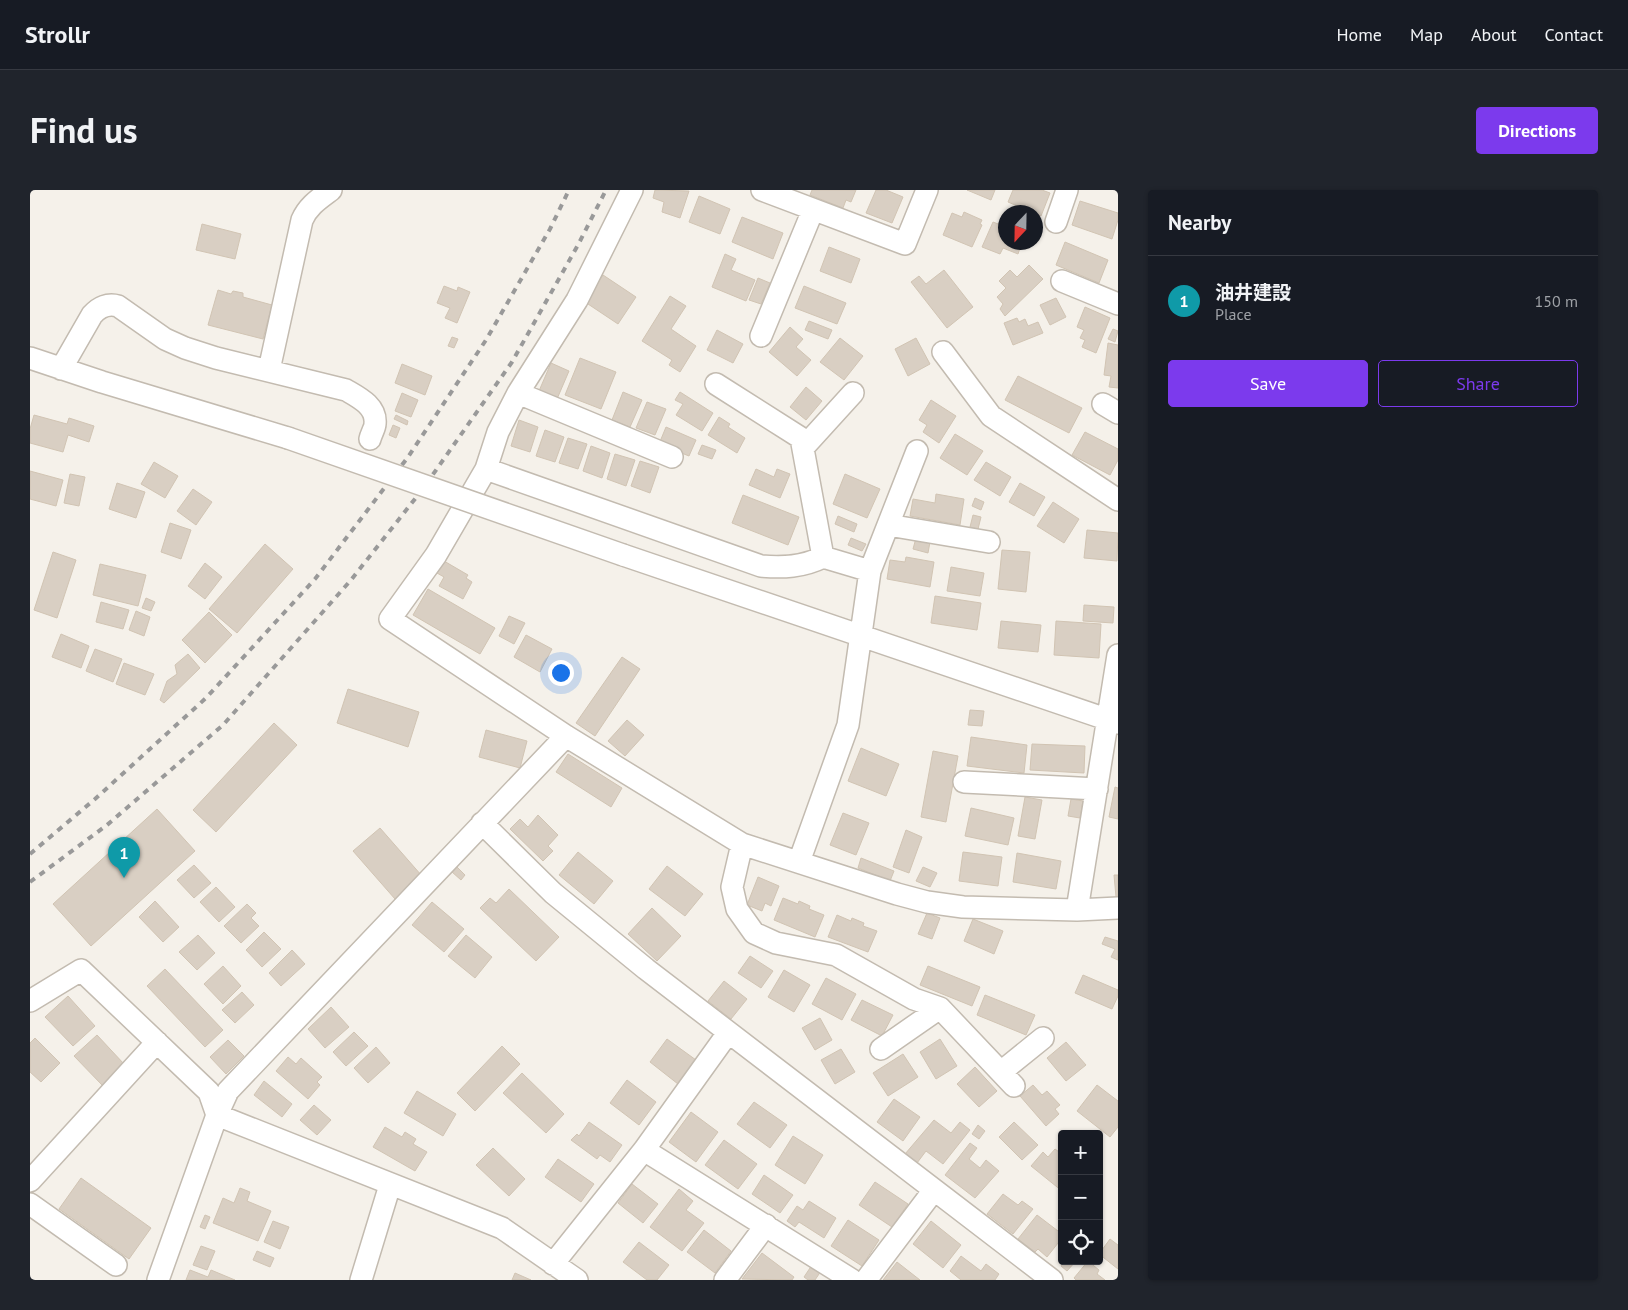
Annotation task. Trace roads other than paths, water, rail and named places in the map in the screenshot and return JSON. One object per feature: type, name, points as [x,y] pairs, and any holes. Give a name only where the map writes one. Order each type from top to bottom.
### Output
[{"type":"street","points":[[269,370],[302,220],[310,207],[331,190]]},
{"type":"street","points":[[632,190],[577,300],[518,393],[498,432],[486,469],[436,555],[390,619],[566,736],[742,844],[927,902],[963,908],[1076,910],[1118,908]]},
{"type":"street","points":[[762,190],[905,244],[927,190]]},
{"type":"street","points":[[1056,222],[1067,190]]},
{"type":"street","points":[[761,336],[813,210]]},
{"type":"street","points":[[1062,281],[1118,304]]},
{"type":"street","points":[[61,368],[92,315],[96,310],[110,304],[118,306],[165,338],[185,348],[216,358],[346,390],[365,400],[372,410],[376,423],[370,439]]},
{"type":"street","points":[[943,352],[991,416],[1118,500]]},
{"type":"street","points":[[30,358],[288,438],[623,555],[1113,721]]},
{"type":"street","points":[[716,384],[801,438],[823,557]]},
{"type":"street","points":[[518,393],[672,457]]},
{"type":"street","points":[[803,448],[852,393]]},
{"type":"street","points":[[799,862],[848,726],[870,571],[917,452]]},
{"type":"street","points":[[486,469],[761,566],[783,568],[811,563],[823,557],[870,571]]},
{"type":"street","points":[[888,525],[989,542]]},
{"type":"street","points":[[1076,910],[1097,789],[1113,721],[1118,655]]},
{"type":"street","points":[[158,1280],[217,1115],[228,1091],[566,736]]},
{"type":"street","points":[[964,782],[1097,789]]},
{"type":"street","points":[[482,823],[553,893],[728,1033],[1052,1280]]},
{"type":"street","points":[[742,844],[732,888],[737,909],[754,933],[776,943],[836,955],[914,999],[940,1008],[1007,1079],[1043,1038]]},
{"type":"street","points":[[30,1001],[81,970],[210,1092],[217,1115]]},
{"type":"street","points":[[881,1049],[940,1008]]},
{"type":"street","points":[[552,1264],[644,1150],[728,1033]]},
{"type":"street","points":[[30,1181],[157,1042]]},
{"type":"street","points":[[217,1115],[502,1228],[577,1280]]},
{"type":"street","points":[[644,1150],[852,1280]]},
{"type":"street","points":[[361,1280],[390,1185]]},
{"type":"street","points":[[866,1280],[934,1190]]},
{"type":"street","points":[[30,1204],[116,1265]]},
{"type":"street","points":[[725,1280],[766,1225]]},
{"type":"railway","points":[[30,854],[95,799],[206,698],[315,579],[408,457],[486,340],[550,229],[569,190]]},
{"type":"railway","points":[[30,882],[107,825],[223,725],[351,580],[422,490],[512,362],[578,245],[606,190]]},
{"type":"place","name":"油井建設","points":[[124,878]]}]
